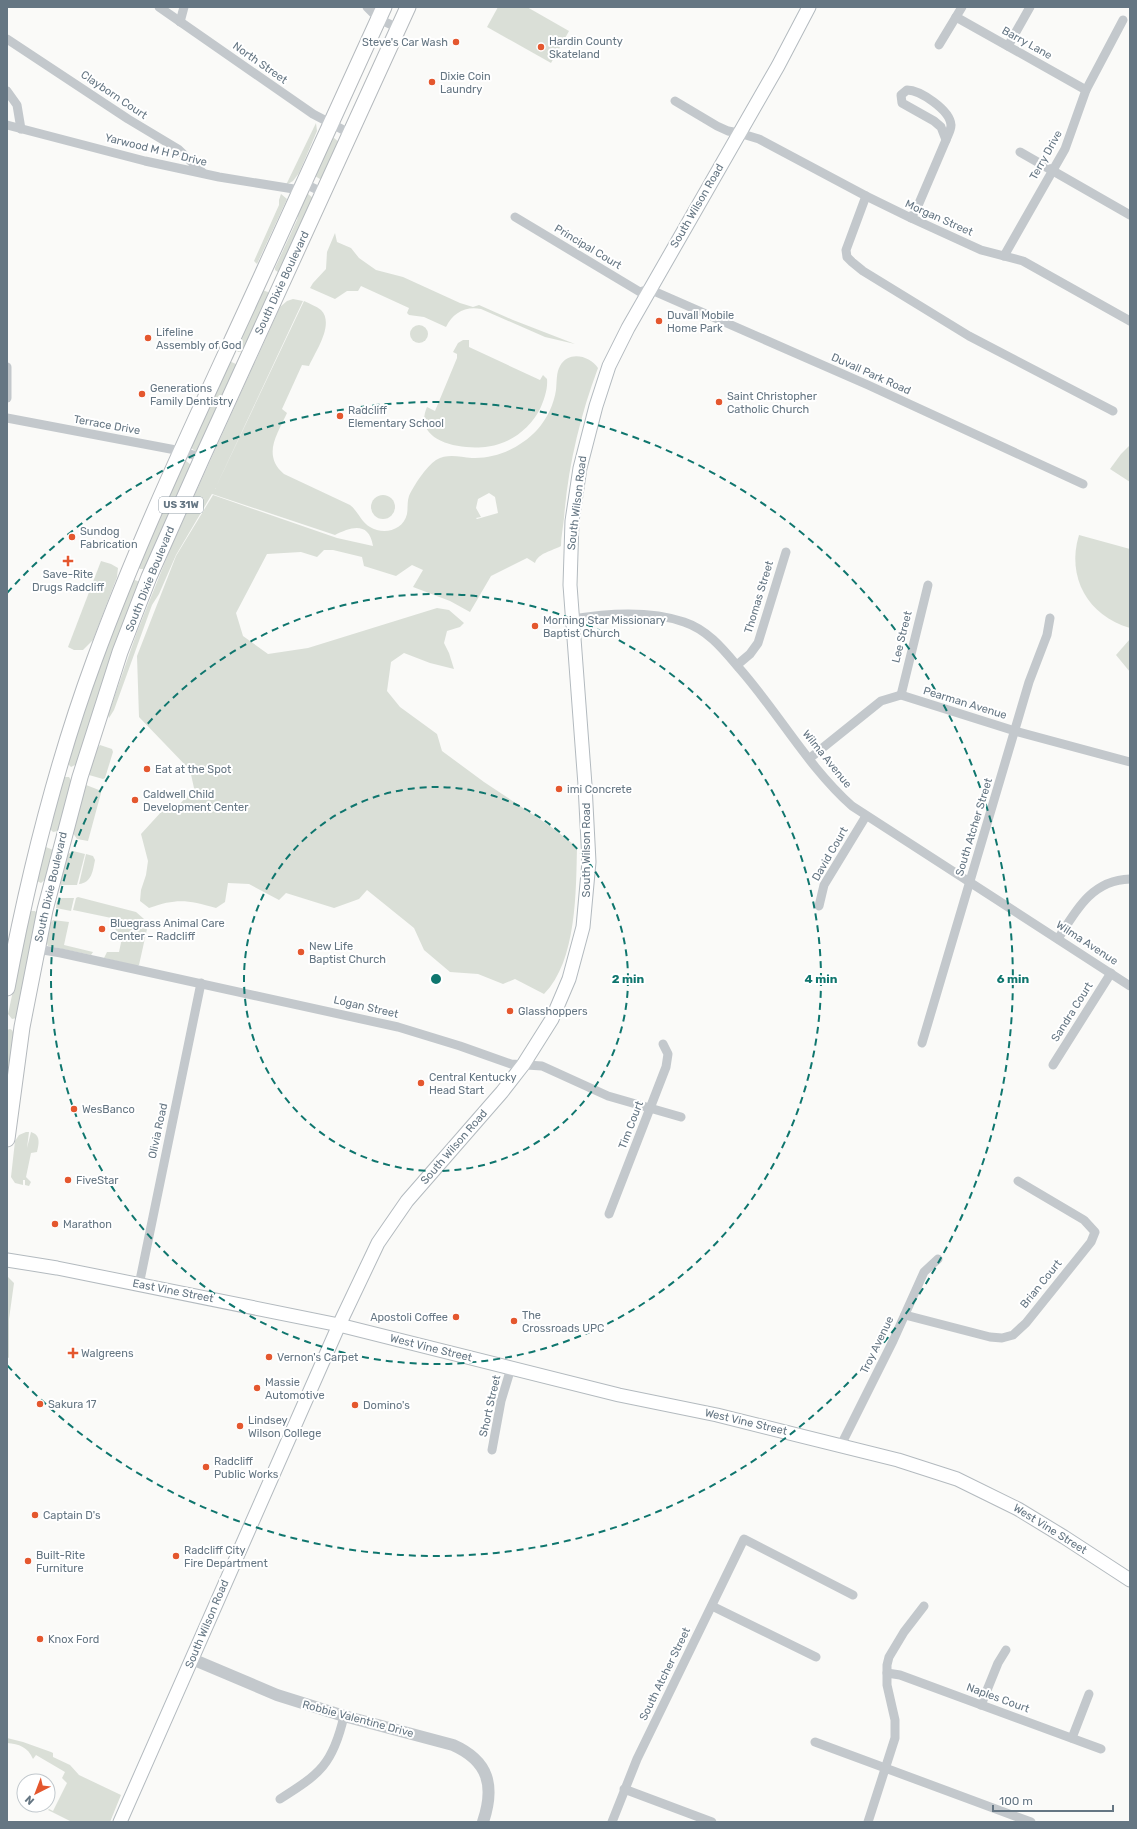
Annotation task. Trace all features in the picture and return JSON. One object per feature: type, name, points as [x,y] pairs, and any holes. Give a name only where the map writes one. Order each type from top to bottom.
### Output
[{"type":"highway","name":"South Dixie Boulevard","points":[[7,1139],[22,1027],[37,949],[62,842],[96,725],[120,652],[149,577],[202,458],[408,7]]},
{"type":"highway","name":"South Dixie Boulevard","points":[[7,988],[35,858],[69,734],[94,662],[130,568],[181,451],[381,13]]},
{"type":"main road","name":"South Wilson Road","points":[[120,1822],[363,1271],[387,1229],[411,1196],[502,1092],[523,1065],[552,1018],[569,979],[581,937],[586,906],[589,862],[588,829],[570,578],[570,542],[576,489],[587,437],[609,366],[649,289],[778,66],[809,7]]},
{"type":"main road","name":"East Vine Street","points":[[7,1260],[339,1325]]},
{"type":"main road","name":"West Vine Street","points":[[339,1325],[619,1394],[664,1403],[841,1445],[938,1472],[985,1491],[1018,1509],[1130,1580]]},
{"type":"street","name":"North Street","points":[[159,7],[306,109],[350,134]]},
{"type":"street","points":[[180,22],[184,7]]},
{"type":"street","points":[[367,7],[381,13],[398,28]]},
{"type":"street","points":[[939,45],[962,7]]},
{"type":"street","points":[[1008,46],[1030,7]]},
{"type":"street","name":"Barry Lane","points":[[956,17],[1086,90]]},
{"type":"street","name":"Terry Drive","points":[[1004,256],[1068,142],[1079,106],[1086,90],[1123,20]]},
{"type":"street","name":"Clayborn Court","points":[[7,39],[134,123],[178,149],[204,174]]},
{"type":"street","points":[[911,218],[946,140],[950,129],[948,116],[940,107],[917,92],[907,90],[902,92],[900,99],[902,103],[934,121],[941,127],[946,140]]},
{"type":"street","points":[[7,91],[17,105],[21,130]]},
{"type":"street","name":"Morgan Street","points":[[675,101],[728,132],[759,138],[866,196],[911,218],[981,250],[1023,261],[1130,321]]},
{"type":"street","name":"Yarwood M H P Drive","points":[[7,125],[21,130],[145,161],[204,174],[276,187],[302,186],[324,193]]},
{"type":"street","points":[[1020,152],[1130,215]]},
{"type":"street","points":[[866,196],[856,226],[847,246],[846,254],[852,262],[863,271],[969,336],[1113,412]]},
{"type":"street","name":"Principal Court","points":[[515,217],[634,289],[640,292],[649,289]]},
{"type":"street","name":"Duvall Park Road","points":[[649,289],[868,385],[1083,484]]},
{"type":"street","points":[[7,367],[7,398]]},
{"type":"street","name":"Terrace Drive","points":[[7,418],[181,451],[202,458]]},
{"type":"street","name":"Thomas Street","points":[[737,665],[750,654],[758,642],[786,552]]},
{"type":"street","name":"Lee Street","points":[[901,695],[928,585]]},
{"type":"street","name":"Wilma Avenue","points":[[572,619],[592,616],[638,614],[684,622],[700,630],[714,640],[755,686],[842,798],[866,816],[1130,986]]},
{"type":"street","name":"South Atcher Street","points":[[922,1043],[1029,682],[1047,635],[1050,618]]},
{"type":"street","points":[[810,758],[881,701],[901,695]]},
{"type":"street","name":"Pearman Avenue","points":[[901,695],[1014,731],[1130,762]]},
{"type":"street","name":"David Court","points":[[819,906],[824,886],[866,816]]},
{"type":"street","points":[[1058,939],[1076,910],[1092,893],[1113,881],[1130,879]]},
{"type":"street","name":"Logan Street","points":[[37,949],[61,952],[398,1027],[460,1046],[511,1064],[542,1066],[608,1096],[682,1117]]},
{"type":"street","name":"Sandra Court","points":[[1053,1064],[1110,973]]},
{"type":"street","name":"Olivia Road","points":[[139,1285],[201,983]]},
{"type":"street","name":"Tim Court","points":[[609,1214],[668,1060],[668,1054],[663,1044]]},
{"type":"street","name":"Brian Court","points":[[905,1314],[996,1338],[1013,1335],[1026,1323],[1091,1242],[1095,1232],[1084,1220],[1018,1181]]},
{"type":"street","name":"Troy Avenue","points":[[841,1445],[924,1272],[938,1259]]},
{"type":"street","name":"Short Street","points":[[492,1450],[501,1402],[511,1368]]},
{"type":"street","name":"South Atcher Street","points":[[612,1822],[624,1789],[663,1704],[744,1539],[853,1595]]},
{"type":"street","points":[[712,1606],[816,1658]]},
{"type":"street","points":[[868,1822],[896,1738],[895,1720],[887,1685],[889,1657],[904,1632],[924,1606]]},
{"type":"street","points":[[981,1705],[998,1663],[1006,1650]]},
{"type":"street","name":"Robbie Valentine Drive","points":[[192,1659],[277,1695],[344,1716],[453,1745],[462,1749],[474,1757],[483,1768],[489,1784],[489,1806],[483,1822]]},
{"type":"street","name":"Naples Court","points":[[887,1672],[900,1675],[1101,1749]]},
{"type":"street","points":[[1072,1738],[1089,1694]]},
{"type":"street","points":[[280,1799],[313,1778],[325,1766],[339,1738],[344,1716]]},
{"type":"street","points":[[816,1742],[1031,1822]]},
{"type":"street","points":[[624,1789],[712,1822]]},
{"type":"shaded area","name":"Hardin County Skateland","points":[[498,7],[527,7],[569,31],[551,63],[487,27]]},
{"type":"shaded area","points":[[316,123],[317,131],[299,173],[293,181],[286,185]]},
{"type":"shaded area","points":[[334,138],[339,142],[323,178],[320,179],[315,176],[329,139]]},
{"type":"shaded area","points":[[281,194],[287,199],[257,264],[254,261],[279,205]]},
{"type":"shaded area","points":[[308,194],[313,198],[280,272],[278,272],[275,268],[297,220],[302,199]]},
{"type":"shaded area","points":[[335,233],[337,242],[351,248],[359,258],[376,270],[403,277],[460,303],[473,307],[479,305],[575,344],[545,337],[481,309],[475,308],[465,310],[456,314],[446,327],[424,317],[409,315],[407,313],[409,308],[361,286],[358,291],[347,291],[335,299],[310,288],[326,269],[327,252]]},
{"type":"shaded area","points":[[262,290],[268,292],[270,296],[244,351],[238,352],[235,348]]},
{"type":"shaded area","points":[[293,299],[303,301],[215,489],[304,301],[321,310],[325,316],[325,330],[309,366],[302,365],[282,409],[287,413],[276,437],[273,452],[274,460],[277,467],[284,474],[350,505],[367,525],[381,531],[397,528],[405,520],[408,498],[411,492],[424,472],[436,460],[449,456],[472,458],[490,457],[515,447],[537,430],[550,411],[554,401],[558,372],[564,361],[574,356],[579,356],[590,360],[598,368],[580,423],[568,480],[561,546],[542,555],[535,563],[527,558],[491,576],[470,612],[450,601],[413,587],[423,570],[412,565],[396,576],[364,566],[362,557],[333,550],[324,550],[317,557],[301,552],[267,554],[236,613],[243,636],[268,654],[308,648],[437,608],[449,610],[464,623],[460,627],[447,631],[444,643],[454,669],[430,663],[404,653],[391,662],[387,691],[400,707],[437,734],[442,751],[484,782],[550,826],[577,847],[575,904],[569,944],[563,963],[555,980],[544,994],[515,979],[503,984],[478,974],[450,972],[424,950],[414,928],[367,890],[359,899],[334,908],[286,893],[279,900],[249,884],[228,883],[225,902],[216,908],[198,903],[175,901],[149,908],[140,901],[148,861],[141,834],[162,811],[179,805],[194,788],[190,770],[139,717],[137,656],[176,556],[213,495],[337,538],[373,546],[371,538],[363,529],[353,528],[335,535],[212,494],[176,555],[159,594],[152,605],[114,710],[109,718],[108,715],[137,632],[171,547],[280,307],[287,301]],"holes":[[[489,493],[495,497],[498,513],[477,519],[476,518],[481,517],[476,508],[478,499]]]},
{"type":"shaded area","points":[[419,325],[425,328],[428,334],[425,340],[419,343],[413,340],[410,334],[413,328]]},
{"type":"shaded area","points":[[463,340],[469,340],[469,347],[540,380],[543,375],[547,379],[547,387],[541,406],[533,421],[523,431],[505,442],[488,447],[461,447],[448,444],[436,438],[428,430],[424,420],[427,407],[435,411],[457,358],[457,354],[453,352],[458,343]]},
{"type":"shaded area","points":[[229,361],[236,364],[238,367],[198,451],[195,451],[190,447]]},
{"type":"shaded area","points":[[1130,445],[1130,482],[1110,469]]},
{"type":"shaded area","points":[[185,460],[191,465],[146,569],[140,569],[138,566]]},
{"type":"shaded area","points":[[383,495],[392,498],[395,507],[392,516],[383,519],[374,516],[371,507],[374,498]]},
{"type":"shaded area","points":[[1079,535],[1130,549],[1130,628],[1115,622],[1102,614],[1084,593],[1078,580],[1076,566],[1076,551]]},
{"type":"shaded area","points":[[101,561],[118,568],[117,577],[93,640],[83,650],[74,650],[68,647]]},
{"type":"shaded area","points":[[132,579],[140,582],[77,764],[71,767],[67,763],[80,717]]},
{"type":"shaded area","points":[[1130,639],[1130,672],[1116,655]]},
{"type":"shaded area","points":[[100,745],[112,749],[113,752],[105,778],[103,779],[89,775],[96,749]]},
{"type":"shaded area","points":[[65,777],[69,777],[72,782],[58,831],[53,832],[49,828],[62,780]]},
{"type":"shaded area","points":[[86,785],[99,790],[101,793],[88,841],[77,839],[73,833]]},
{"type":"shaded area","points":[[46,847],[53,850],[47,878],[41,883],[37,881],[44,848]]},
{"type":"shaded area","points":[[73,851],[85,854],[77,885],[61,885],[60,882],[68,854]]},
{"type":"shaded area","points":[[86,854],[93,856],[95,860],[89,879],[79,884]]},
{"type":"shaded area","points":[[78,897],[136,912],[144,919],[147,929],[139,965],[137,966],[104,958],[107,952],[119,952],[122,938],[129,939],[129,935],[117,933],[114,926],[120,927],[121,920],[73,910],[76,898]]},
{"type":"shaded area","points":[[62,898],[74,898],[71,911],[56,908],[57,901]]},
{"type":"shaded area","points":[[30,911],[35,911],[37,913],[17,1018],[12,1019],[8,1014]]},
{"type":"shaded area","points":[[53,920],[69,922],[64,945],[93,952],[91,955],[48,946],[48,932]]},
{"type":"shaded area","points":[[10,1029],[15,1036],[7,1094],[7,1030]]},
{"type":"shaded area","points":[[29,1132],[27,1148],[31,1132],[38,1138],[37,1152],[31,1153],[26,1177],[31,1182],[29,1186],[25,1185],[25,1180],[23,1180],[23,1185],[15,1183],[11,1177],[15,1141],[19,1135]]},
{"type":"shaded area","points":[[8,1277],[14,1283],[9,1319],[9,1358],[7,1357]]},
{"type":"shaded area","points":[[7,1738],[53,1753],[53,1757],[70,1765],[79,1775],[121,1795],[110,1822],[72,1822],[54,1813],[56,1813],[56,1805],[67,1783],[62,1778],[65,1772],[36,1755],[33,1759],[29,1752],[23,1747],[7,1743]]},
{"type":"place","name":"Steve's Car Wash","points":[[456,42]]},
{"type":"place","name":"Hardin County Skateland","points":[[541,47]]},
{"type":"place","name":"Dixie Coin Laundry","points":[[432,82]]},
{"type":"place","name":"Duvall Mobile Home Park","points":[[659,321]]},
{"type":"place","name":"Lifeline Assembly of God","points":[[148,338]]},
{"type":"place","name":"Generations Family Dentistry","points":[[142,394]]},
{"type":"place","name":"Saint Christopher Catholic Church","points":[[719,402]]},
{"type":"place","name":"Radcliff Elementary School","points":[[340,416]]},
{"type":"place","name":"Sundog Fabrication","points":[[72,537]]},
{"type":"place","name":"Save-Rite Drugs Radcliff","points":[[68,561]]},
{"type":"place","name":"Morning Star Missionary Baptist Church","points":[[535,626]]},
{"type":"place","name":"Eat at the Spot","points":[[147,769]]},
{"type":"place","name":"imi Concrete","points":[[559,789]]},
{"type":"place","name":"Caldwell Child Development Center","points":[[135,800]]},
{"type":"place","name":"Bluegrass Animal Care Center – Radcliff","points":[[102,929]]},
{"type":"place","name":"New Life Baptist Church","points":[[301,952]]},
{"type":"place","name":"Glasshoppers","points":[[510,1011]]},
{"type":"place","name":"Central Kentucky Head Start","points":[[421,1083]]},
{"type":"place","name":"WesBanco","points":[[74,1109]]},
{"type":"place","name":"FiveStar","points":[[68,1180]]},
{"type":"place","name":"Marathon","points":[[55,1224]]},
{"type":"place","name":"Apostoli Coffee","points":[[456,1317]]},
{"type":"place","name":"The Crossroads UPC","points":[[514,1321]]},
{"type":"place","name":"Walgreens","points":[[73,1353]]},
{"type":"place","name":"Vernon's Carpet","points":[[269,1357]]},
{"type":"place","name":"Massie Automotive","points":[[257,1388]]},
{"type":"place","name":"Sakura 17","points":[[40,1404]]},
{"type":"place","name":"Domino's","points":[[355,1405]]},
{"type":"place","name":"Lindsey Wilson College","points":[[240,1426]]},
{"type":"place","name":"Radcliff Public Works","points":[[206,1467]]},
{"type":"place","name":"Captain D's","points":[[35,1515]]},
{"type":"place","name":"Radcliff City Fire Department","points":[[176,1556]]},
{"type":"place","name":"Built-Rite Furniture","points":[[28,1561]]},
{"type":"place","name":"Knox Ford","points":[[40,1639]]}]
